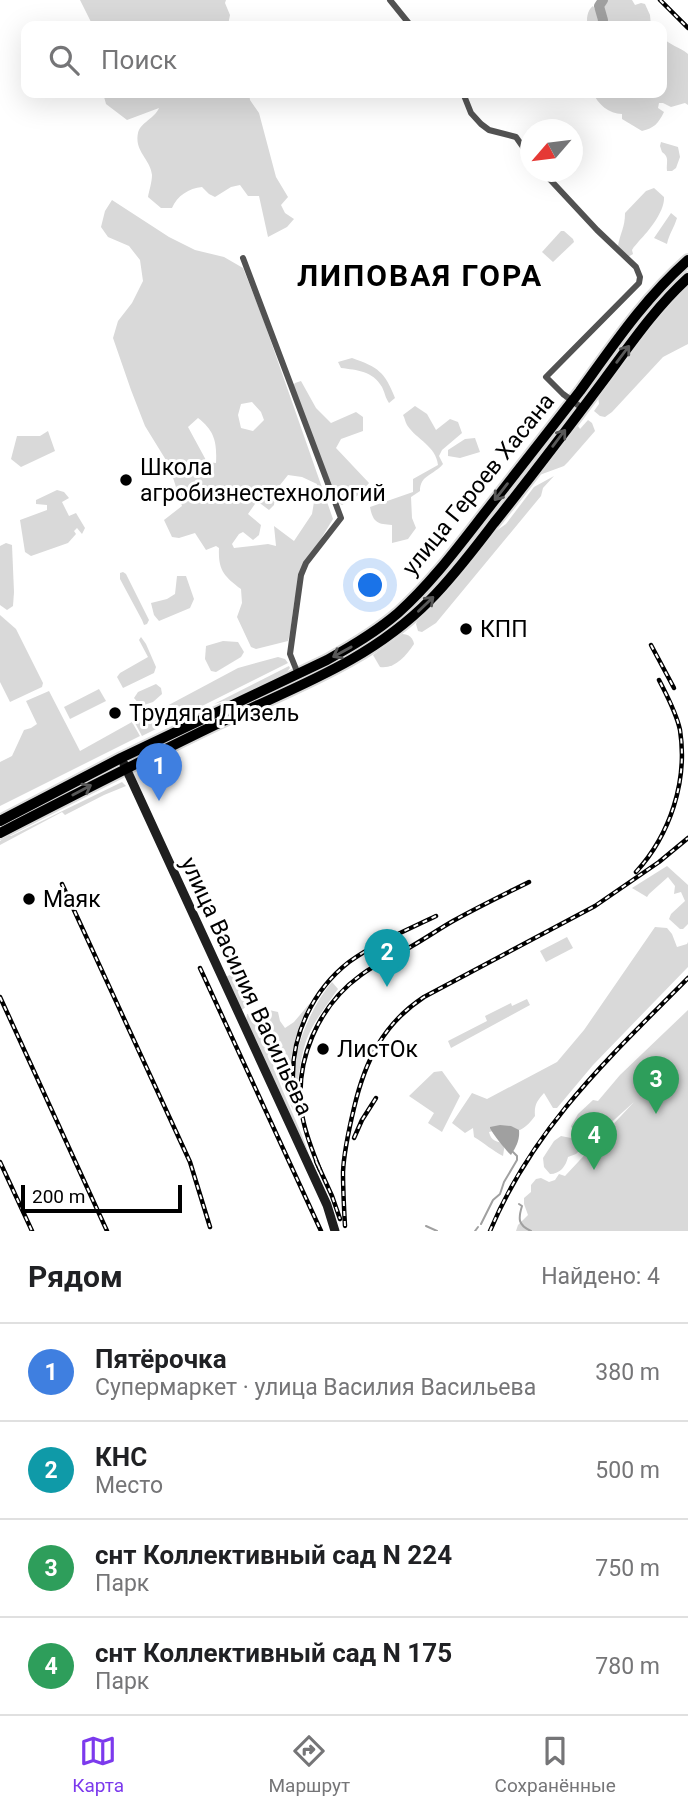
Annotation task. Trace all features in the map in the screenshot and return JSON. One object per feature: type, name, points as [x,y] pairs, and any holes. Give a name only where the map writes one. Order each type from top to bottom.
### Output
[{"type":"main road","name":"улица Героев Хасана","points":[[0,834],[123,763],[358,643],[398,613],[451,556],[647,300],[688,260]]},
{"type":"main road","name":"улица Героев Хасана","points":[[0,821],[123,763],[309,682],[384,641],[414,616],[445,584],[657,309],[688,278]]},
{"type":"main road","name":"улица Василия Васильева","points":[[123,763],[327,1205],[335,1231]]},
{"type":"street","points":[[390,0],[407,21]]},
{"type":"street","points":[[465,98],[471,113],[481,124],[489,130],[516,138],[520,143]]},
{"type":"street","points":[[552,182],[636,268],[640,277],[639,283],[546,377],[582,408]]},
{"type":"street","points":[[243,258],[341,518],[306,563],[301,575],[290,654],[299,674]]},
{"type":"shaded area","points":[[80,0],[226,0],[230,15],[229,21],[90,21]]},
{"type":"shaded area","points":[[606,0],[632,0],[635,5],[645,4],[651,21],[587,21],[589,10],[593,6],[600,17]]},
{"type":"shaded area","points":[[667,41],[688,54],[688,105],[685,103],[671,107],[659,103],[658,108],[664,112],[653,127],[642,131],[622,119],[622,114],[604,108],[596,98],[667,98]]},
{"type":"shaded area","points":[[104,98],[250,98],[259,113],[276,177],[288,197],[281,205],[285,213],[294,219],[287,227],[268,237],[259,196],[248,196],[240,185],[215,197],[202,187],[193,189],[180,196],[172,208],[161,208],[148,197],[152,175],[137,139],[139,129],[159,108],[127,120],[106,104]]},
{"type":"shaded area","points":[[661,142],[678,147],[680,157],[672,171],[667,171],[667,158],[662,152]]},
{"type":"shaded area","points":[[654,188],[664,197],[662,208],[652,226],[632,250],[633,254],[628,257],[618,246],[625,213],[646,191]]},
{"type":"shaded area","points":[[112,200],[169,237],[195,250],[224,257],[243,268],[333,519],[302,577],[295,598],[288,641],[256,649],[251,647],[237,617],[242,603],[241,589],[223,572],[219,548],[216,546],[206,550],[195,533],[179,538],[172,537],[164,520],[182,506],[169,465],[145,426],[113,338],[118,321],[132,303],[143,281],[140,260],[129,246],[108,237],[101,227],[105,211]],"holes":[[[252,402],[264,420],[253,431],[241,428],[238,415],[241,404]],[[198,418],[208,428],[215,443],[216,463],[207,462],[188,427]],[[288,475],[302,477],[317,484],[312,514],[294,541],[274,526],[276,546],[268,544],[234,548],[232,544],[239,534],[243,532],[253,540],[259,535],[261,525],[248,514],[257,501],[269,510],[274,505],[276,490]]]},
{"type":"shaded area","points":[[671,213],[677,218],[667,244],[654,238]]},
{"type":"shaded area","points":[[561,231],[574,242],[553,262],[542,252]]},
{"type":"shaded area","points":[[688,285],[688,344],[663,357],[612,412],[605,417],[600,416],[594,411],[599,404],[598,396],[645,331]]},
{"type":"shaded area","points":[[352,358],[380,372],[395,398],[389,403],[382,387],[369,374],[341,368],[338,362]]},
{"type":"shaded area","points":[[301,381],[316,408],[331,423],[356,412],[363,417],[363,431],[341,439],[336,448],[369,483],[360,494],[342,505],[337,502],[293,386]]},
{"type":"shaded area","points":[[415,406],[427,414],[436,430],[450,419],[458,422],[462,433],[442,450],[439,456],[443,464],[425,478],[420,491],[411,497],[412,518],[416,528],[408,539],[392,543],[392,525],[377,522],[370,507],[413,492],[413,479],[438,465],[434,453],[406,423],[403,415]]},
{"type":"shaded area","points":[[588,420],[595,431],[568,462],[534,477],[576,423],[580,429]]},
{"type":"shaded area","points":[[48,431],[55,451],[21,467],[11,459],[17,436],[40,436]]},
{"type":"shaded area","points":[[475,438],[480,452],[460,458],[448,456],[448,450],[465,439]]},
{"type":"shaded area","points":[[554,476],[543,488],[541,496],[436,623],[422,632],[418,631],[418,619],[455,579],[489,536],[506,524],[534,487]]},
{"type":"shaded area","points":[[57,490],[64,492],[69,498],[62,502],[69,516],[76,513],[85,528],[82,534],[77,528],[74,531],[76,534],[68,543],[31,556],[25,552],[20,520],[47,510],[47,505],[36,504],[36,500]]},
{"type":"shaded area","points":[[6,543],[12,545],[14,592],[13,606],[7,610],[0,605],[0,546]]},
{"type":"shaded area","points":[[123,572],[149,620],[147,624],[144,625],[120,579],[120,573]]},
{"type":"shaded area","points":[[177,576],[186,576],[194,599],[190,608],[159,621],[154,615],[151,603],[175,594]]},
{"type":"shaded area","points":[[0,615],[16,629],[43,683],[42,687],[10,702],[0,682]]},
{"type":"shaded area","points":[[402,634],[410,637],[414,644],[395,664],[380,667],[373,655]]},
{"type":"shaded area","points":[[141,637],[156,667],[154,673],[123,688],[117,677],[120,673],[148,657],[139,640]]},
{"type":"shaded area","points":[[223,641],[238,642],[244,652],[241,657],[216,672],[211,671],[205,659],[206,646]]},
{"type":"shaded area","points":[[278,657],[288,663],[142,736],[135,723],[238,668]]},
{"type":"shaded area","points":[[289,666],[286,673],[237,697],[214,704]]},
{"type":"shaded area","points":[[156,684],[161,688],[162,694],[153,702],[141,706],[134,698],[138,692]]},
{"type":"shaded area","points":[[99,689],[106,701],[70,719],[64,707]]},
{"type":"shaded area","points":[[49,691],[80,751],[132,722],[140,736],[0,806],[0,762],[12,756],[24,730],[37,724],[26,701]]},
{"type":"shaded area","points":[[122,782],[126,786],[65,815],[62,812],[0,845],[0,841],[7,836]]},
{"type":"shaded area","points":[[667,866],[688,885],[688,924],[683,929],[669,919],[685,901],[681,892],[674,894],[675,886],[668,877],[647,897],[632,888]]},
{"type":"shaded area","points":[[655,927],[667,928],[677,947],[688,942],[688,967],[593,1065],[557,1108],[553,1108],[544,1093],[537,1103],[535,1116],[523,1128],[518,1131],[489,1132],[495,1140],[505,1143],[503,1156],[474,1137],[473,1128],[465,1133],[452,1123],[472,1093],[487,1099],[557,1062],[584,1030]]},
{"type":"shaded area","points":[[567,937],[573,948],[546,962],[540,951]]},
{"type":"shaded area","points":[[235,972],[250,1003],[242,1010],[226,977]]},
{"type":"shaded area","points":[[332,982],[338,989],[310,1032],[301,1059],[296,1093],[294,1066],[302,1035],[316,1005]]},
{"type":"shaded area","points":[[527,999],[530,1005],[451,1048],[448,1041],[487,1021],[485,1016],[511,1003],[512,1006]]},
{"type":"shaded area","points":[[310,1003],[292,1056],[289,1084],[294,1112],[275,1062],[269,1010],[278,1012],[285,1028],[294,1022]]},
{"type":"shaded area","points":[[688,1010],[688,1231],[516,1231],[528,1215],[524,1198],[531,1192],[531,1185],[536,1179],[549,1182],[555,1180],[559,1174],[565,1176],[634,1102],[595,1137],[583,1138],[573,1132],[571,1126],[578,1114],[593,1100],[598,1101],[620,1075]]},
{"type":"shaded area","points":[[247,1014],[257,1016],[260,1024],[264,1025],[274,1068],[309,1154],[246,1021]]},
{"type":"shaded area","points":[[442,1071],[460,1096],[442,1132],[428,1123],[434,1113],[409,1096],[434,1072]]},
{"type":"shaded area","points":[[500,1125],[519,1130],[519,1137],[511,1155],[490,1128]]},
{"type":"shaded area","points":[[561,1136],[571,1138],[582,1148],[568,1157],[560,1171],[550,1174],[544,1167],[543,1158],[554,1141]]},
{"type":"waterway","points":[[603,0],[599,6],[603,21]]},
{"type":"waterway","points":[[481,1224],[517,1160],[513,1152]]},
{"type":"waterway","points":[[519,1204],[522,1206],[520,1221],[531,1231]]},
{"type":"waterway","points":[[426,1226],[437,1231]]},
{"type":"waterway","points":[[475,1231],[478,1227]]},
{"type":"railway","points":[[660,0],[688,28]]},
{"type":"railway","points":[[651,645],[674,688]]},
{"type":"railway","points":[[636,872],[667,824],[679,788],[682,749],[680,730],[674,710],[659,680]]},
{"type":"railway","points":[[345,1226],[344,1164],[358,1091],[370,1059],[397,1019],[424,997],[595,906],[659,862],[688,838]]},
{"type":"railway","points":[[320,1170],[303,1121],[300,1094],[312,1036],[333,1002],[373,967],[462,916],[529,882]]},
{"type":"railway","points":[[62,884],[190,1162],[210,1227]]},
{"type":"railway","points":[[293,1081],[293,1064],[300,1031],[315,1000],[336,973],[359,955],[436,916]]},
{"type":"railway","points":[[200,968],[321,1231]]},
{"type":"railway","points":[[490,1231],[508,1193],[551,1126],[603,1065],[688,978]]},
{"type":"railway","points":[[0,997],[107,1231]]},
{"type":"railway","points":[[354,1138],[376,1098]]},
{"type":"railway","points":[[316,1161],[340,1219]]},
{"type":"railway","points":[[0,1162],[32,1231]]},
{"type":"place","name":"Школа агробизнестехнологий","points":[[126,480]]},
{"type":"place","name":"КПП","points":[[466,629]]},
{"type":"place","name":"Трудяга Дизель","points":[[115,713]]},
{"type":"place","name":"Пятёрочка","points":[[159,801]]},
{"type":"place","name":"Маяк","points":[[29,899]]},
{"type":"place","name":"КНС","points":[[387,987]]},
{"type":"place","name":"ЛистОк","points":[[323,1049]]},
{"type":"place","name":"снт Коллективный сад N 224","points":[[656,1114]]},
{"type":"place","name":"снт Коллективный сад N 175","points":[[594,1170]]},
{"type":"district","name":"ЛИПОВАЯ ГОРА","points":[[420,276]]}]
